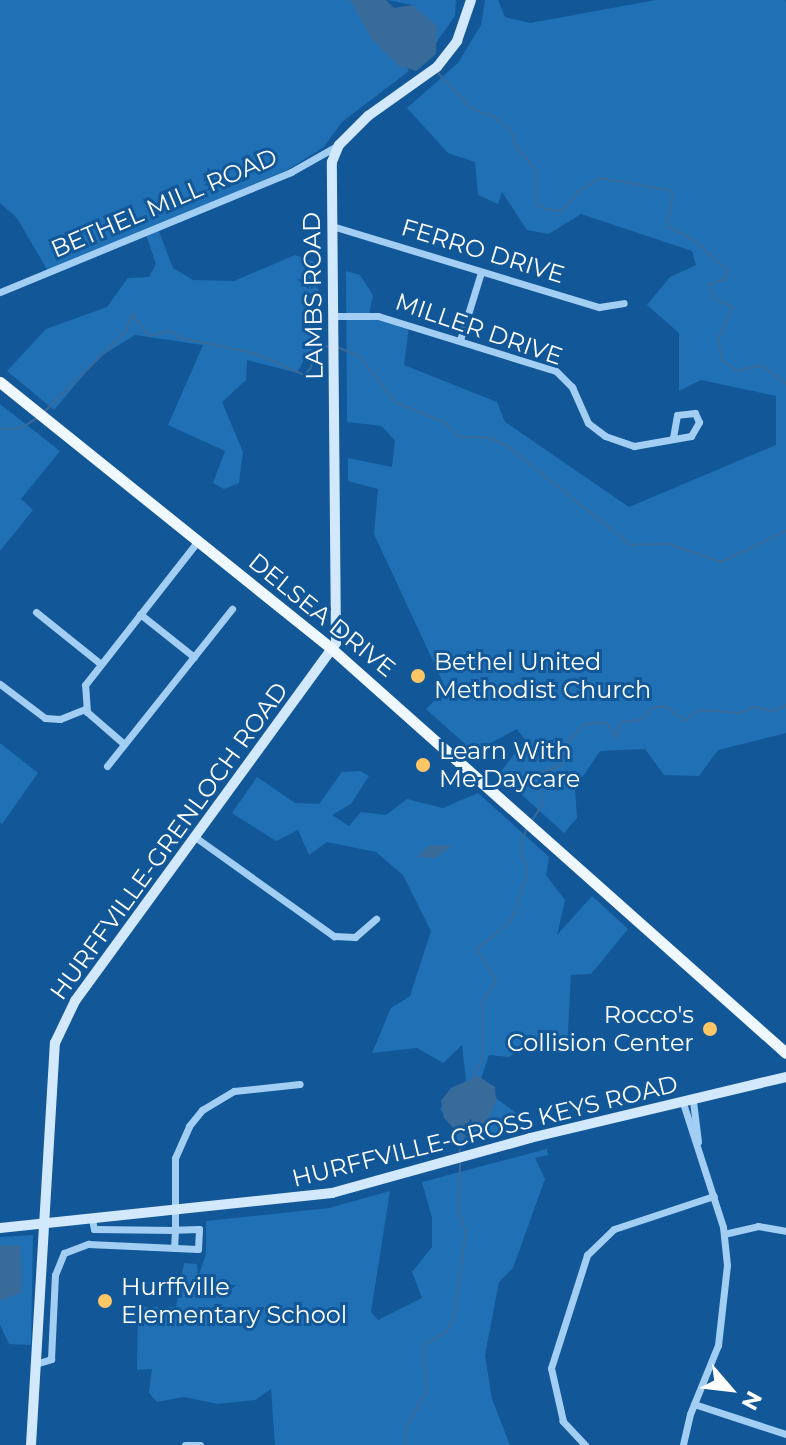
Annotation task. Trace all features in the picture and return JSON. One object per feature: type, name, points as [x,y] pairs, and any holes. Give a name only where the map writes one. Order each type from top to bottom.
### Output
[{"type":"main road","points":[[339,145],[368,116],[437,67],[457,41],[471,0]]},
{"type":"main road","name":"LAMBS ROAD","points":[[333,650],[339,636],[331,171],[339,145]]},
{"type":"main road","name":"DELSEA DRIVE","points":[[0,382],[333,650],[786,1053]]},
{"type":"main road","name":"HURFFVILLE-GRENLOCH ROAD","points":[[31,1445],[41,1223],[58,1032],[75,1001],[333,650]]},
{"type":"main road","name":"HURFFVILLE-CROSS KEYS ROAD","points":[[0,1228],[41,1223],[93,1224],[332,1193],[786,1077]]},
{"type":"street","name":"BETHEL MILL ROAD","points":[[0,292],[291,172],[339,145]]},
{"type":"street","name":"FERRO DRIVE","points":[[332,226],[599,307],[624,303]]},
{"type":"street","points":[[460,340],[481,272]]},
{"type":"street","name":"MILLER DRIVE","points":[[334,316],[378,316],[556,371],[572,387],[588,423],[605,436],[634,446],[673,437]]},
{"type":"street","points":[[124,744],[85,709],[85,685],[197,542]]},
{"type":"street","points":[[107,766],[232,609]]},
{"type":"street","points":[[36,612],[101,664]]},
{"type":"street","points":[[140,614],[194,657]]},
{"type":"street","points":[[0,684],[45,718],[60,719],[85,709]]},
{"type":"street","points":[[195,837],[334,936],[355,937],[376,919]]},
{"type":"street","points":[[174,1248],[175,1158],[202,1110],[234,1091],[300,1084]]},
{"type":"street","points":[[683,1445],[694,1404],[718,1345],[727,1273],[724,1234],[688,1102]]},
{"type":"street","points":[[585,1445],[563,1421],[551,1364],[587,1255],[616,1228],[714,1196]]},
{"type":"street","points":[[35,1364],[51,1359],[58,1263],[69,1249],[88,1244],[198,1249],[199,1229],[93,1224],[88,1244]]},
{"type":"street","points":[[724,1234],[755,1226],[786,1231]]},
{"type":"street","points":[[694,1404],[786,1434]]},
{"type":"street","points":[[185,1445],[200,1445]]},
{"type":"shaded area","points":[[0,0],[353,0],[409,71],[342,122],[324,147],[289,169],[157,226],[173,268],[193,280],[234,281],[295,255],[318,263],[320,350],[308,352],[297,373],[247,360],[246,380],[222,402],[243,452],[239,483],[224,489],[213,483],[225,451],[168,425],[203,345],[135,335],[98,358],[54,410],[7,371],[46,329],[107,307],[128,278],[149,277],[156,264],[145,232],[49,273],[17,218],[0,203]]},
{"type":"shaded area","points":[[350,0],[386,0],[394,8],[412,5],[437,26],[436,54],[416,71],[399,66],[371,38]]},
{"type":"shaded area","points":[[387,0],[456,0],[455,16],[436,43],[412,5]]},
{"type":"shaded area","points":[[485,0],[498,0],[505,17],[530,23],[656,0],[785,0],[786,4],[786,733],[718,750],[699,776],[664,775],[645,749],[600,751],[575,788],[577,818],[564,833],[499,774],[525,740],[517,729],[474,752],[426,709],[446,689],[374,534],[378,489],[348,481],[348,458],[392,467],[395,441],[382,426],[347,422],[346,271],[360,275],[373,295],[369,315],[409,326],[404,365],[497,402],[505,422],[629,507],[776,445],[776,396],[701,380],[679,391],[679,333],[647,305],[670,277],[696,265],[692,251],[581,214],[549,234],[527,230],[502,192],[498,204],[478,195],[475,162],[448,153],[407,108],[458,63],[481,25]]},
{"type":"shaded area","points":[[0,404],[60,451],[21,499],[33,510],[0,551]]},
{"type":"shaded area","points":[[0,743],[38,773],[2,824],[0,822]]},
{"type":"shaded area","points":[[360,771],[369,776],[351,804],[332,815],[349,826],[361,812],[386,815],[407,799],[443,808],[478,793],[549,857],[546,875],[565,900],[557,935],[592,896],[628,929],[591,974],[571,975],[567,1049],[530,1042],[509,1057],[489,1055],[481,1079],[497,1099],[531,1124],[453,1145],[456,1131],[440,1109],[466,1080],[462,1045],[443,1063],[417,1048],[372,1053],[391,1008],[410,996],[431,931],[403,875],[376,852],[327,842],[309,855],[298,830],[276,841],[232,813],[257,777],[295,803],[319,804],[342,772]]},
{"type":"shaded area","points":[[430,845],[450,847],[436,858],[417,857]]},
{"type":"shaded area","points":[[478,1076],[495,1087],[496,1102],[487,1121],[463,1138],[444,1118],[441,1101],[451,1088]]},
{"type":"shaded area","points":[[547,1149],[548,1155],[535,1158],[545,1179],[513,1268],[499,1282],[485,1355],[492,1399],[510,1445],[275,1445],[271,1389],[255,1400],[218,1404],[184,1397],[157,1402],[149,1393],[152,1369],[137,1370],[138,1307],[176,1307],[184,1263],[197,1264],[198,1277],[206,1254],[206,1221],[329,1208],[390,1191],[371,1312],[378,1320],[422,1298],[412,1272],[432,1247],[432,1218],[422,1182]]},
{"type":"shaded area","points":[[33,1235],[31,1345],[9,1344],[0,1325],[0,1237]]},
{"type":"shaded area","points":[[20,1245],[22,1292],[0,1301],[0,1246]]},
{"type":"waterway","points":[[438,73],[472,109],[494,117],[512,132],[515,145],[536,170],[536,203],[545,209],[563,211],[578,192],[600,178],[669,190],[673,195],[667,226],[695,241],[728,271],[725,279],[708,285],[716,300],[733,307],[718,339],[722,360],[736,371],[761,365],[786,384]]},
{"type":"waterway","points":[[45,411],[126,331],[132,314],[149,336],[171,331],[180,338],[254,353],[304,375],[311,368],[314,348],[331,346]]},
{"type":"waterway","points":[[337,347],[359,356],[396,403],[444,422],[459,437],[490,438],[507,446],[631,545],[669,544],[721,562],[786,531]]},
{"type":"waterway","points":[[0,429],[22,428],[37,418]]},
{"type":"waterway","points":[[531,822],[542,805],[539,774],[562,764],[563,747],[585,724],[607,723],[616,737],[621,722],[641,720],[654,707],[667,707],[684,721],[699,710],[740,713],[752,707],[772,711],[786,705]]},
{"type":"waterway","points":[[473,1077],[483,1057],[483,1002],[496,980],[477,949],[511,921],[528,872],[520,847],[527,828]]},
{"type":"waterway","points":[[459,1155],[462,1138]]},
{"type":"waterway","points":[[406,1445],[406,1427],[426,1393],[424,1345],[447,1331],[454,1317],[466,1233],[459,1214],[460,1161]]},
{"type":"place","name":"Bethel United Methodist Church","points":[[418,676]]},
{"type":"place","name":"Learn With Me Daycare","points":[[423,765]]},
{"type":"place","name":"Rocco's Collision Center","points":[[710,1029]]},
{"type":"place","name":"Hurffville Elementary School","points":[[105,1301]]}]
